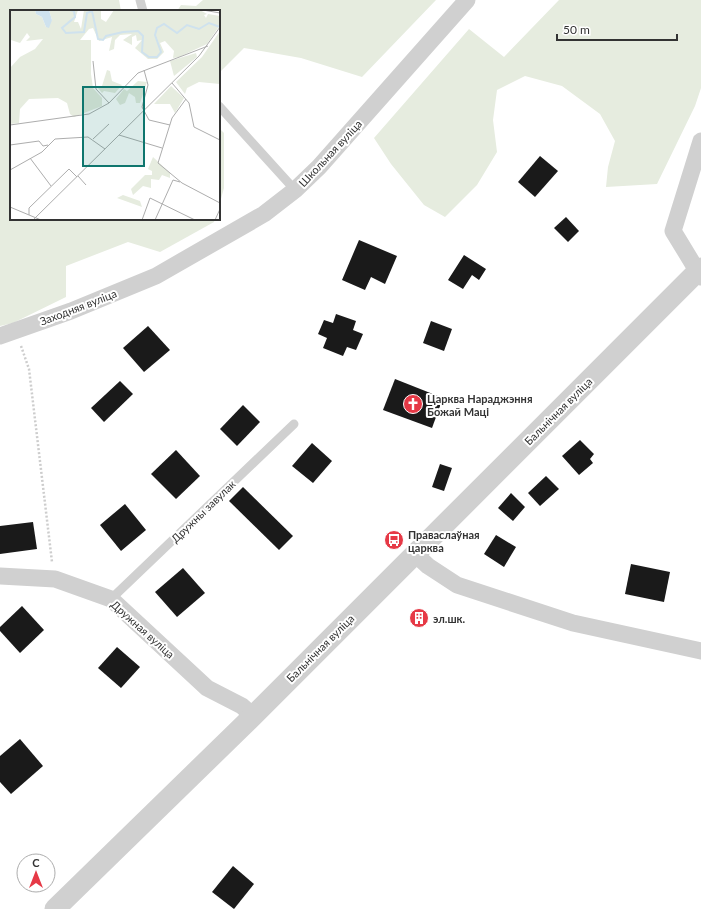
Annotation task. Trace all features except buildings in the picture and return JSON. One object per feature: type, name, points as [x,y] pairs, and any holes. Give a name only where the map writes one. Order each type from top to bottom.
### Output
[{"type":"street","name":"Школьная вуліца","points":[[160,274],[264,214],[295,190],[319,167],[396,82],[466,0]]},
{"type":"street","points":[[700,272],[673,231],[701,141]]},
{"type":"street","name":"Бальнічная вуліца","points":[[55,909],[226,743],[414,553],[700,272]]},
{"type":"street","name":"Заходняя вуліца","points":[[7,333],[71,311],[160,274]]},
{"type":"street","points":[[414,553],[428,566],[457,585],[573,623],[701,651]]},
{"type":"street","name":"Дружная вуліца","points":[[0,576],[55,579],[111,599],[207,688],[242,706],[253,716]]},
{"type":"lane","points":[[140,0],[143,10]]},
{"type":"lane","points":[[220,107],[295,190]]},
{"type":"lane","name":"Дружны завулак","points":[[111,599],[294,424]]},
{"type":"path","points":[[7,333],[29,369],[55,579]]},
{"type":"shaded area","points":[[0,0],[119,0],[121,10],[10,10],[10,220],[215,220],[214,222],[160,252],[128,242],[66,266],[66,297],[13,323],[0,326]]},
{"type":"shaded area","points":[[203,0],[436,0],[362,77],[301,58],[244,48],[220,72],[220,10],[178,10],[181,5],[196,6]]},
{"type":"shaded area","points":[[559,0],[701,0],[701,88],[695,106],[657,184],[606,187],[608,167],[615,141],[600,114],[562,86],[525,76],[497,90],[493,120],[497,152],[477,185],[445,217],[424,205],[391,164],[374,138],[469,29],[504,57]]},
{"type":"shaded area","points":[[220,129],[224,133],[224,188],[220,202]]},
{"type":"place","name":"Царква Нараджэння Божай Маці","points":[[413,404]]},
{"type":"place","name":"Праваслаўная царква","points":[[394,540]]},
{"type":"place","name":"эл.шк.","points":[[419,618]]}]
